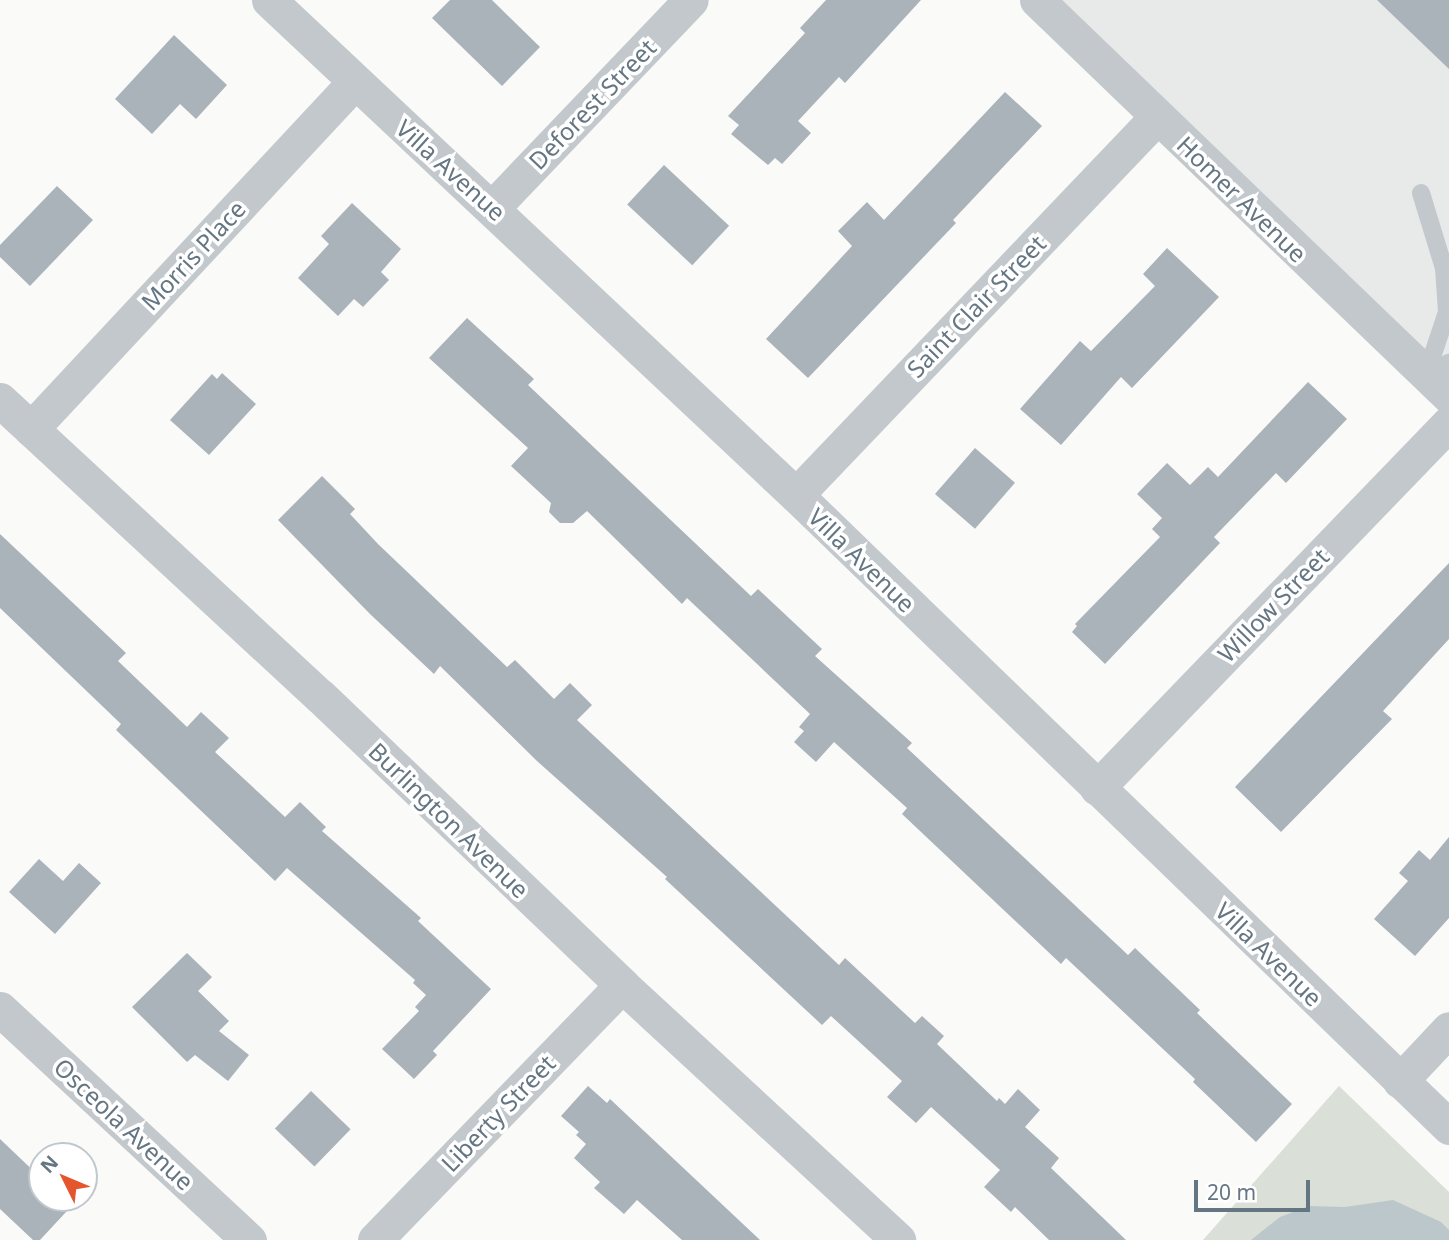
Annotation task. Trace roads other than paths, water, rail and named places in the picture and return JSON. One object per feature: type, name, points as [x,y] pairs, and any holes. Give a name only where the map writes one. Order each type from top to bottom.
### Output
[{"type":"street","name":"Villa Avenue","points":[[269,0],[493,207],[796,495],[1449,1127]]},
{"type":"street","name":"Deforest Street","points":[[493,207],[691,0]]},
{"type":"street","name":"Homer Avenue","points":[[1047,3],[1156,118],[1441,378]]},
{"type":"street","name":"Morris Place","points":[[31,429],[355,82]]},
{"type":"street","name":"Saint Clair Street","points":[[796,495],[1156,118]]},
{"type":"street","name":"Burlington Avenue","points":[[0,400],[320,695],[622,985],[898,1240]]},
{"type":"street","name":"Willow Street","points":[[1097,788],[1449,423]]},
{"type":"street","name":"Liberty Street","points":[[375,1240],[622,985]]},
{"type":"street","name":"Osceola Avenue","points":[[0,1009],[249,1240]]},
{"type":"street","points":[[1400,1080],[1449,1029]]},
{"type":"lane","points":[[1421,192],[1444,268],[1447,312],[1441,378]]}]
